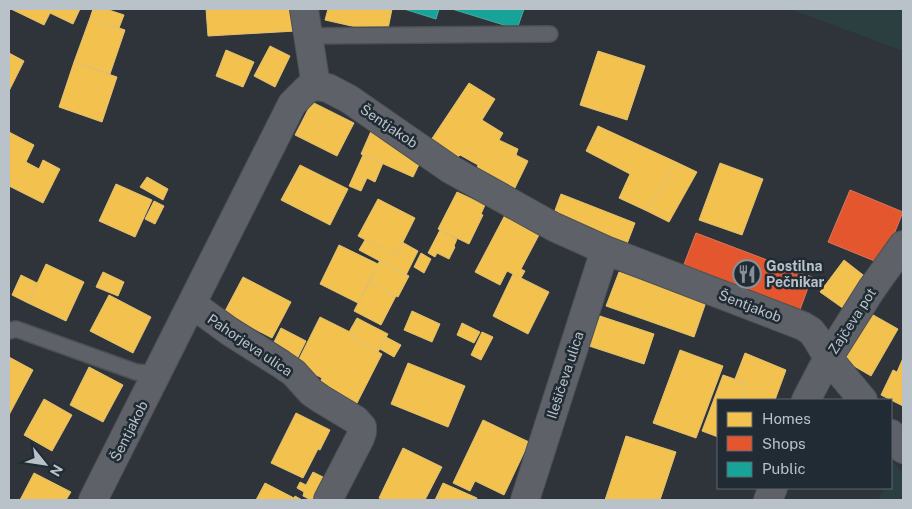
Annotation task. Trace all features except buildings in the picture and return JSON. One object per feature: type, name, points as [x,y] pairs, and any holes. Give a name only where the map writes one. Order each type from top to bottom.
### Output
[{"type":"street","points":[[304,9],[316,86]]},
{"type":"street","name":"Šentjakob","points":[[93,500],[292,104],[307,89],[316,86],[328,88],[349,99],[450,169],[554,227],[605,250],[803,326],[811,331],[828,358],[862,399]]},
{"type":"street","name":"Zajčeva pot","points":[[807,399],[828,358],[871,290],[903,245]]},
{"type":"street","name":"Ilešičeva ulica","points":[[525,500],[605,250]]},
{"type":"street","name":"Pahorjeva ulica","points":[[192,304],[229,331],[281,364],[294,374],[311,392],[360,423],[362,432],[360,438],[328,500]]},
{"type":"street","points":[[892,435],[903,449]]},
{"type":"lane","points":[[308,36],[550,34]]},
{"type":"lane","points":[[9,331],[16,329],[136,372],[157,374]]},
{"type":"green space","points":[[790,9],[903,9],[903,51]]},
{"type":"green space","points":[[892,460],[903,474],[903,500],[878,500],[884,489],[892,489]]},
{"type":"place","name":"Gostilna Pečnikar","points":[[747,274]]}]
